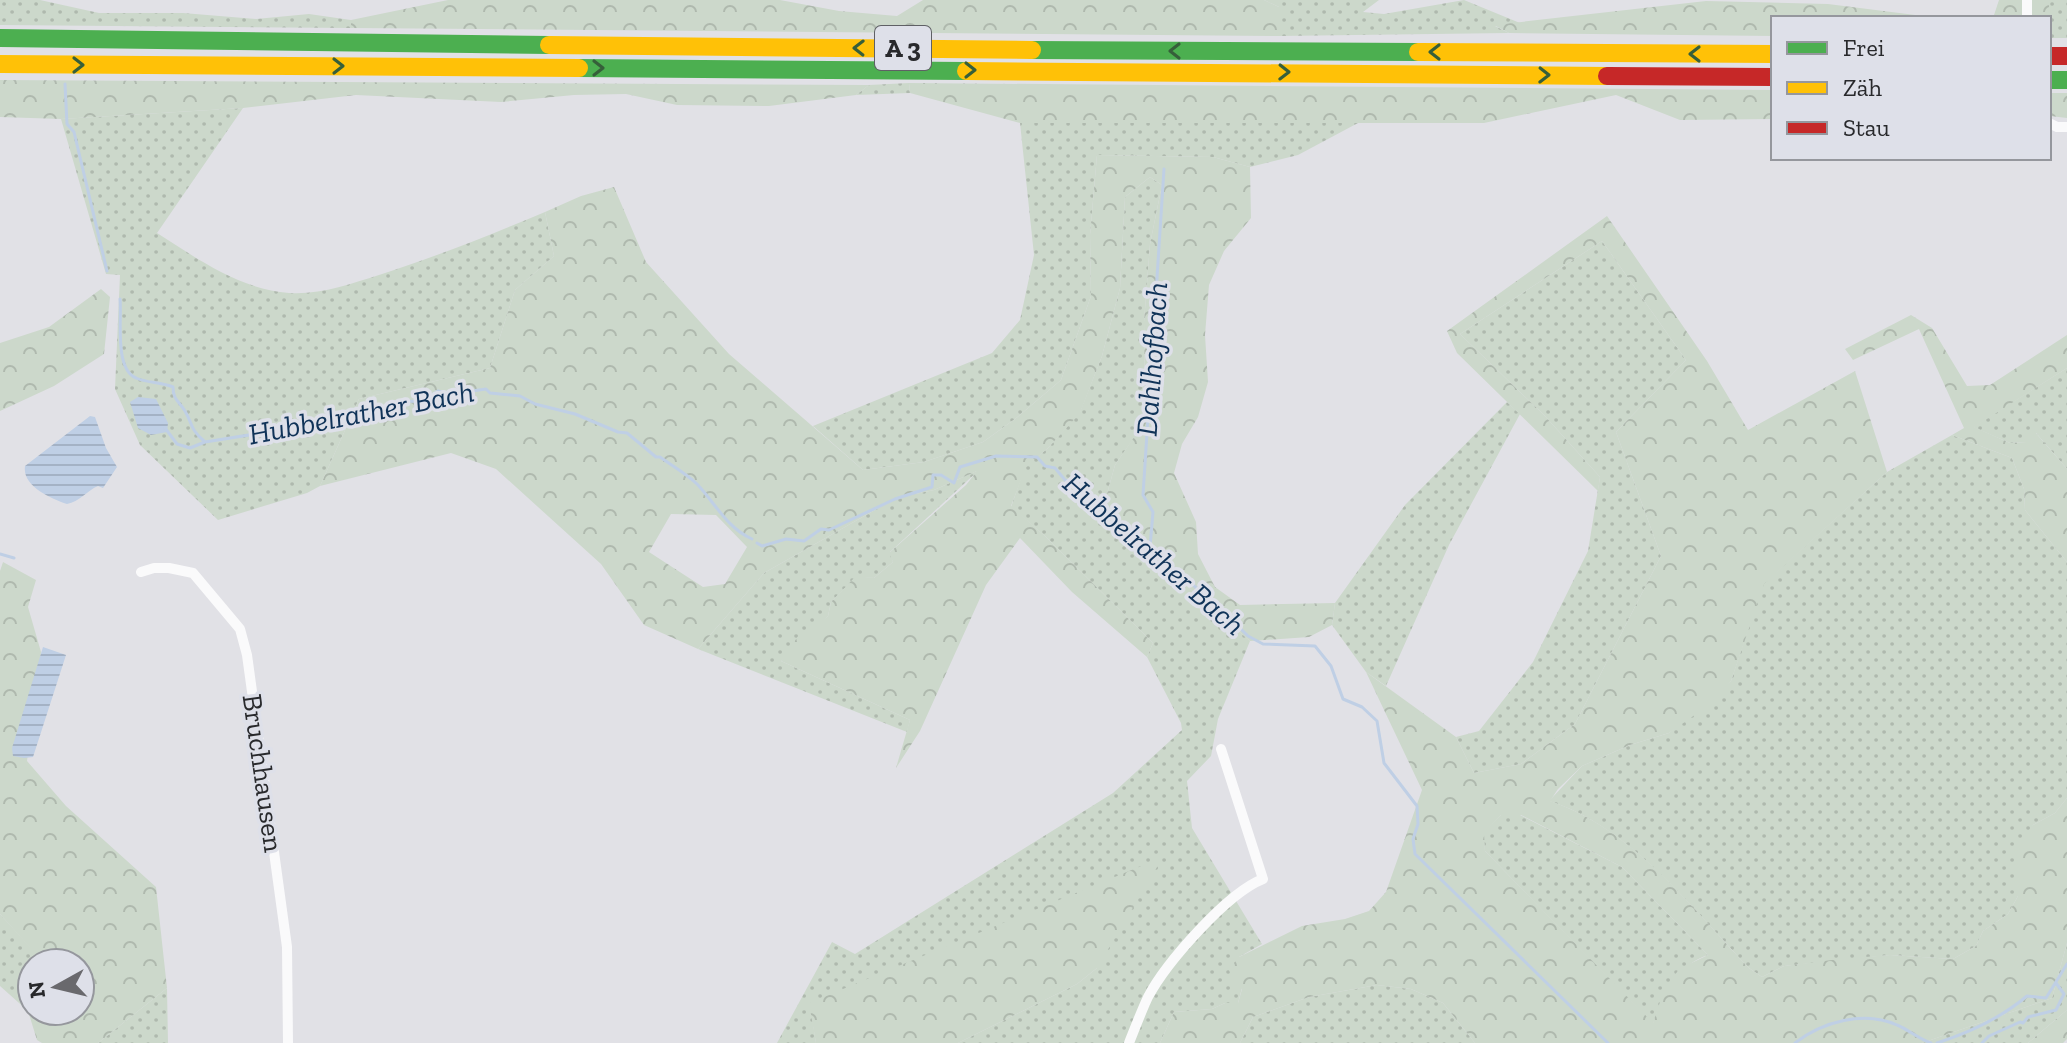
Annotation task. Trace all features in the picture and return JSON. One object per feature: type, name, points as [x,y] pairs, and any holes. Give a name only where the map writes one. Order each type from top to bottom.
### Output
[{"type":"highway","name":"A 3","points":[[0,38],[1010,50],[1771,54]]},
{"type":"highway","name":"A 3","points":[[0,64],[1771,77]]},
{"type":"street","name":"Bruchhausen","points":[[141,572],[169,568],[193,573],[240,629],[247,655],[287,947],[288,1043]]},
{"type":"street","points":[[1129,1043],[1149,996],[1184,946],[1247,885],[1263,879],[1221,749]]},
{"type":"green space","points":[[0,0],[40,0],[99,13],[183,13],[256,19],[309,14],[351,20],[351,28],[0,25]]},
{"type":"green space","points":[[448,0],[780,0],[839,11],[897,16],[923,0],[1264,0],[1279,7],[1279,36],[351,28],[351,20]]},
{"type":"green space","points":[[1264,0],[1379,0],[1363,12],[1384,14],[1464,0],[1520,23],[1495,26],[1509,33],[1279,36],[1279,7]]},
{"type":"green space","points":[[1999,0],[2049,0],[2049,16],[1994,16]]},
{"type":"green space","points":[[2049,0],[2067,0],[2067,38],[2051,38]]},
{"type":"green space","points":[[1706,1],[1828,4],[1923,16],[1771,16],[1771,36],[1509,33],[1494,25]]},
{"type":"green space","points":[[0,80],[869,85],[856,95],[769,106],[677,105],[626,94],[501,102],[356,95],[243,108],[61,119],[0,117]]},
{"type":"green space","points":[[909,83],[910,93],[856,95],[869,85]]},
{"type":"green space","points":[[909,83],[1771,90],[1771,119],[1680,120],[1616,95],[1484,123],[1020,123],[910,93]]},
{"type":"green space","points":[[2051,93],[2067,93],[2067,118],[2051,116]]},
{"type":"green space","points":[[243,108],[157,233],[236,279],[253,286],[289,293],[335,288],[421,261],[545,212],[554,256],[515,290],[490,368],[359,399],[320,486],[307,493],[218,520],[140,445],[115,389],[120,275],[106,274],[61,119]]},
{"type":"green space","points":[[1020,123],[1358,123],[1298,155],[1250,167],[1213,157],[1097,155],[1090,235],[1091,296],[1061,380],[983,442],[924,462],[863,470],[813,426],[992,353],[1020,320],[1034,255]]},
{"type":"green space","points":[[1097,155],[1213,157],[1250,167],[1251,218],[1224,251],[1209,285],[1205,335],[1208,382],[1198,417],[1182,444],[1174,473],[1196,522],[1198,554],[1215,587],[1240,605],[1335,603],[1332,625],[1309,637],[1250,641],[1102,512],[1115,465],[1145,421],[1144,322],[1150,244],[1162,185],[1150,177],[1125,197],[1120,288],[1102,356],[1080,413],[1026,467],[1011,506],[1153,643],[1147,657],[1072,592],[1020,538],[986,585],[920,731],[896,768],[910,720],[781,661],[801,632],[812,629],[828,616],[831,602],[856,576],[874,578],[893,562],[889,553],[966,485],[977,471],[934,490],[896,498],[764,573],[698,649],[644,625],[601,564],[496,469],[451,453],[320,486],[359,399],[490,368],[515,290],[554,256],[545,212],[581,196],[614,187],[646,262],[729,354],[863,470],[924,462],[983,442],[1061,380],[1091,296],[1090,235]],"holes":[[[671,514],[716,515],[747,547],[725,584],[703,587],[649,552]]]},
{"type":"green space","points":[[1150,177],[1162,185],[1150,244],[1144,322],[1145,422],[1115,465],[1102,512],[1250,641],[1218,719],[1211,756],[1187,781],[1192,828],[1262,944],[1239,957],[1242,988],[1238,1003],[1174,1012],[1160,1043],[958,1043],[1077,984],[1097,968],[810,1003],[816,1043],[777,1043],[832,942],[855,954],[1113,793],[1182,730],[1147,657],[1153,643],[1045,536],[1011,507],[1025,467],[1048,448],[1080,412],[1102,356],[1120,288],[1125,197]]},
{"type":"green space","points":[[1607,216],[1707,361],[1748,430],[1855,371],[1887,472],[1764,584],[1731,681],[1709,705],[1669,733],[1630,745],[1582,766],[1550,801],[1580,813],[1634,850],[1682,895],[1749,968],[1762,977],[1784,966],[1840,959],[1890,955],[1953,959],[1976,946],[1983,931],[2008,914],[2018,896],[2018,847],[2033,825],[2055,813],[2067,798],[2067,943],[2052,998],[1922,1043],[1475,1043],[1443,1003],[1411,989],[1377,985],[1309,997],[1253,1017],[1240,1043],[1160,1043],[1174,1012],[1238,1003],[1242,989],[1232,981],[1229,969],[1239,957],[1302,926],[1345,919],[1369,911],[1386,892],[1422,790],[1366,672],[1456,737],[1474,773],[1521,764],[1575,724],[1661,556],[1616,432],[1686,360],[1602,241],[1460,334],[1544,415],[1600,477],[1598,491],[1457,353],[1447,331]],"holes":[[[1501,815],[1521,815],[1622,867],[1708,955],[1679,969],[1663,993],[1653,1023],[1485,851],[1484,833]]]},
{"type":"green space","points":[[1602,241],[1686,360],[1616,432],[1661,556],[1575,724],[1521,764],[1474,773],[1456,737],[1479,731],[1533,662],[1588,551],[1600,477],[1544,415],[1460,334]]},
{"type":"green space","points":[[101,289],[110,297],[104,354],[54,386],[0,411],[0,343],[49,327]]},
{"type":"green space","points":[[1911,315],[1932,328],[1967,386],[1990,385],[2067,335],[2067,368],[1974,427],[2010,443],[2026,442],[2035,432],[2067,469],[2067,562],[2025,510],[2024,489],[2012,458],[1952,435],[1964,428],[1919,329],[1853,360],[1845,349]]},
{"type":"green space","points":[[2067,368],[2067,469],[2036,433],[2027,442],[2010,443],[1973,427]]},
{"type":"green space","points":[[1507,402],[1520,414],[1449,545],[1386,686],[1366,672],[1332,625],[1335,603],[1405,505]]},
{"type":"green space","points":[[1952,435],[2012,458],[2024,489],[2025,510],[2067,562],[2067,798],[2055,813],[2033,825],[2018,896],[2008,914],[1983,931],[1976,946],[1953,959],[1890,955],[1784,966],[1762,977],[1749,968],[1658,871],[1632,849],[1606,829],[1549,801],[1582,766],[1630,745],[1669,733],[1731,681],[1763,584],[1887,472]]},
{"type":"green space","points":[[979,470],[890,552],[893,562],[874,578],[856,577],[831,602],[828,616],[781,661],[910,720],[907,732],[698,649],[764,573],[896,498],[934,490]]},
{"type":"green space","points":[[3,562],[36,580],[28,607],[41,652],[27,761],[66,806],[156,887],[167,988],[98,1043],[42,1043],[37,1040],[33,1027],[96,1027],[96,947],[29,947],[0,914],[0,571]]},
{"type":"green space","points":[[1501,815],[1520,815],[1622,867],[1708,955],[1687,966],[1672,982],[1653,1024],[1485,851],[1483,833]]},
{"type":"green space","points":[[1163,857],[1097,968],[1077,984],[958,1043],[816,1043],[809,1003]]},
{"type":"green space","points":[[0,914],[30,947],[16,947],[16,1000],[0,986]]},
{"type":"green space","points":[[2067,943],[2067,1010],[2028,1043],[1922,1043],[2052,998]]},
{"type":"green space","points":[[1377,985],[1411,989],[1443,1003],[1475,1043],[1240,1043],[1253,1017],[1309,997]]},
{"type":"green space","points":[[167,988],[168,1043],[98,1043]]},
{"type":"green space","points":[[2067,1010],[2067,1039],[2063,1043],[2028,1043]]},
{"type":"water","points":[[138,397],[156,399],[168,423],[167,432],[151,435],[138,428],[130,402]]},
{"type":"water","points":[[90,416],[95,417],[106,448],[117,467],[103,488],[98,486],[67,504],[45,495],[32,485],[25,473],[25,466]]},
{"type":"water","points":[[43,647],[66,655],[33,757],[13,756],[12,748]]},
{"type":"waterway","points":[[65,84],[67,124],[74,132],[107,271]]},
{"type":"waterway","name":"Dahlhofbach","points":[[1150,547],[1153,512],[1143,495],[1164,169]]},
{"type":"waterway","points":[[120,299],[120,342],[124,365],[129,373],[140,380],[173,387],[175,398],[204,441]]},
{"type":"waterway","name":"Hubbelrather Bach","points":[[165,428],[177,444],[190,448],[205,442],[299,427],[337,414],[392,409],[392,402],[422,401],[438,391],[451,394],[486,389],[490,393],[520,396],[535,404],[575,414],[627,433],[656,457],[693,480],[728,522],[752,539]]},
{"type":"waterway","name":"Hubbelrather Bach","points":[[757,543],[762,546],[786,539],[804,541],[821,529],[829,530],[895,499],[932,487],[933,475],[941,475],[954,483],[960,467],[996,456],[1037,457],[1045,466],[1055,468],[1065,480],[1080,486],[1081,497],[1088,496],[1213,602],[1248,636],[1263,644],[1315,646],[1331,666],[1343,699],[1362,707],[1377,721],[1384,763],[1417,806],[1418,824],[1413,839],[1415,854],[1608,1043]]},
{"type":"waterway","name":"Hubbelrather Bach","points":[[0,554],[14,558]]},
{"type":"waterway","name":"Hubbelrather Bach","points":[[1937,1043],[1984,1024],[2027,996],[2046,998],[2067,964]]},
{"type":"waterway","points":[[1982,1043],[1989,1036],[2023,1023],[2028,1017],[2056,1010],[2064,994],[2056,983]]},
{"type":"waterway","name":"Hubbelrather Bach","points":[[1795,1043],[1830,1024],[1857,1019],[1897,1025],[1931,1043]]},
{"type":"traffic: fast","points":[[0,38],[549,45]]},
{"type":"traffic: fast","points":[[1032,50],[1418,52]]},
{"type":"traffic: fast","points":[[579,68],[966,71]]},
{"type":"traffic: fast","points":[[2051,80],[2067,80]]},
{"type":"traffic: slow","points":[[549,45],[1032,50]]},
{"type":"traffic: slow","points":[[1418,52],[1771,54]]},
{"type":"traffic: slow","points":[[0,64],[579,68]]},
{"type":"traffic: slow","points":[[966,71],[1607,76]]},
{"type":"traffic: jam","points":[[2051,56],[2067,56]]},
{"type":"traffic: jam","points":[[1607,76],[1771,77]]}]
